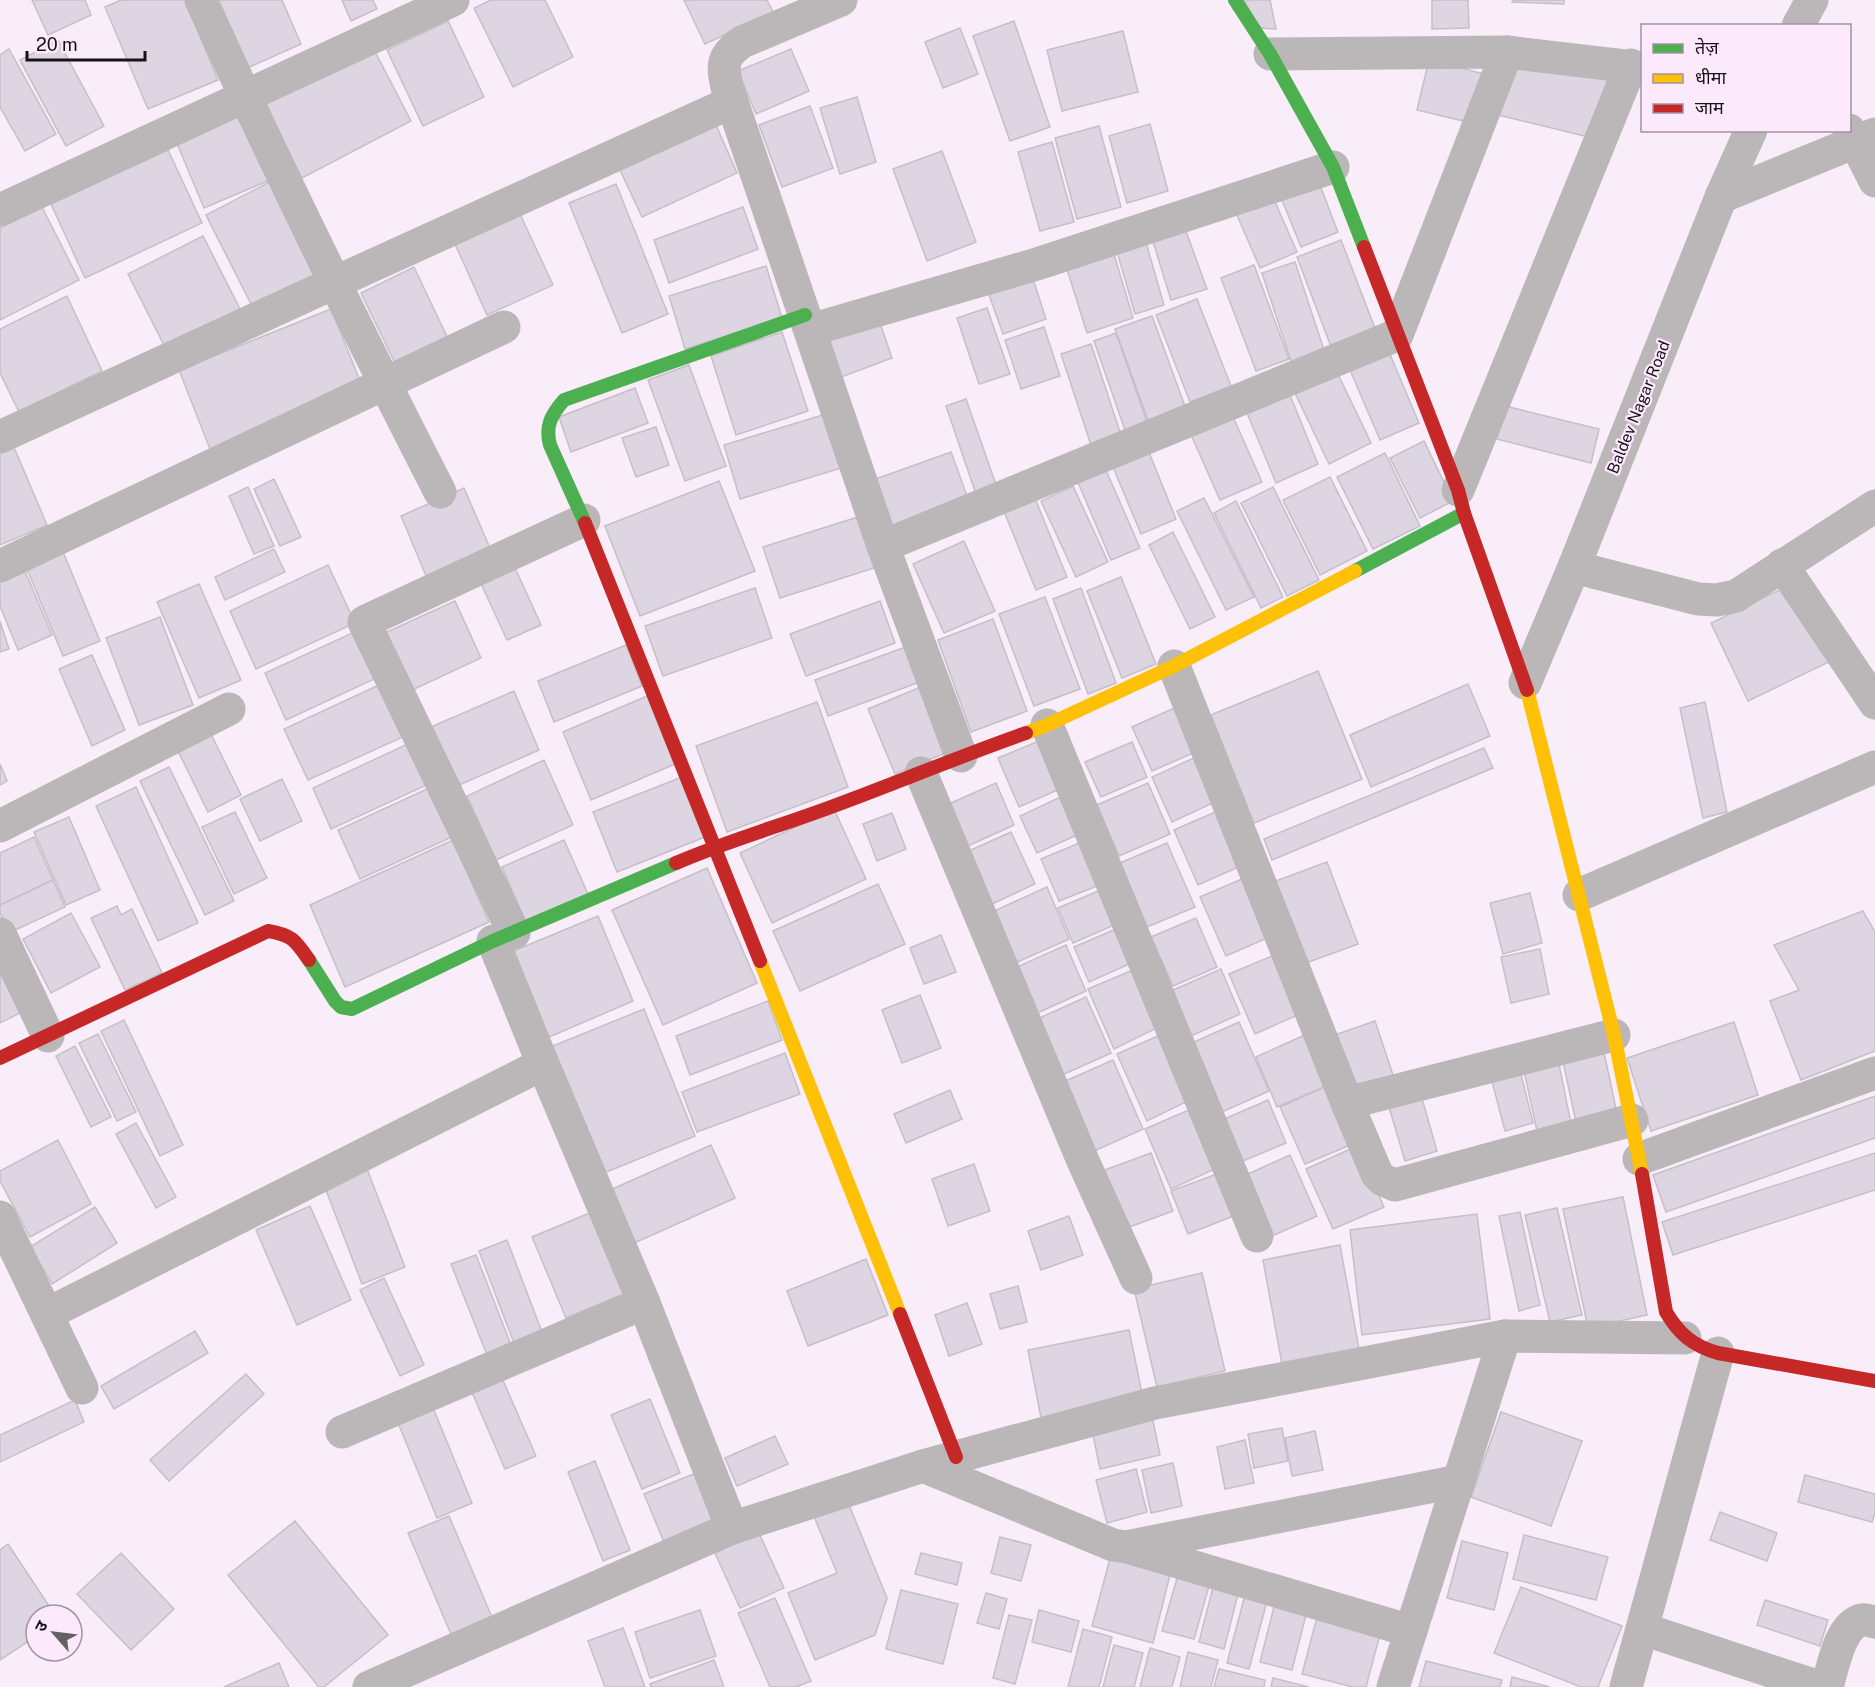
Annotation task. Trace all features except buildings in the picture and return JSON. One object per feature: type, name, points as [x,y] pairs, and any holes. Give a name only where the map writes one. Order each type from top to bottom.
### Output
[{"type":"street","points":[[201,0],[245,96],[440,492]]},
{"type":"street","points":[[0,210],[453,0]]},
{"type":"street","points":[[841,0],[732,48],[725,58],[723,71],[883,546],[961,756]]},
{"type":"street","points":[[1235,0],[1270,54],[1333,166],[1461,502],[1525,683],[1614,1035],[1632,1120],[1666,1312],[1675,1328],[1697,1347],[1718,1353],[1875,1381]]},
{"type":"street","points":[[0,1058],[268,931],[286,934],[296,941],[335,1001],[341,1007],[352,1009],[503,937],[715,846],[837,805],[1047,725],[1174,666],[1461,502],[1637,67],[1507,52],[1270,54]]},
{"type":"street","points":[[883,546],[1397,334],[1507,52]]},
{"type":"street","points":[[0,437],[732,102]]},
{"type":"street","name":"Baldev Nagar Road","points":[[1525,683],[1574,567],[1721,197],[1750,132]]},
{"type":"street","points":[[1721,197],[1860,136],[1875,181]]},
{"type":"street","points":[[956,1457],[715,846],[584,520],[550,445],[546,433],[548,421],[564,400],[808,322],[1037,264],[1333,166]]},
{"type":"street","points":[[0,566],[504,327]]},
{"type":"street","points":[[1574,567],[1698,599],[1717,600],[1736,596],[1875,506]]},
{"type":"street","points":[[584,520],[364,622],[503,937],[543,1064],[644,1303],[732,1528]]},
{"type":"street","points":[[1782,565],[1875,704]]},
{"type":"street","points":[[1174,666],[1347,1103],[1377,1174],[1383,1180],[1395,1185],[1632,1120]]},
{"type":"street","points":[[0,826],[229,709]]},
{"type":"street","points":[[1047,725],[1257,1236]]},
{"type":"street","points":[[1579,895],[1875,767]]},
{"type":"street","points":[[921,773],[1078,1150],[1136,1278]]},
{"type":"street","points":[[0,934],[48,1036]]},
{"type":"street","points":[[1347,1103],[1614,1035]]},
{"type":"street","points":[[47,1314],[543,1064]]},
{"type":"street","points":[[1639,1159],[1875,1073]]},
{"type":"street","points":[[0,1217],[82,1388]]},
{"type":"street","points":[[342,1432],[644,1303]]},
{"type":"street","points":[[1393,1687],[1505,1336]]},
{"type":"street","points":[[369,1687],[732,1528],[923,1466],[1155,1403],[1505,1336],[1684,1338]]},
{"type":"street","points":[[1626,1687],[1718,1353]]},
{"type":"street","points":[[923,1466],[1113,1545],[1127,1547],[1411,1631]]},
{"type":"street","points":[[1127,1547],[1459,1480]]},
{"type":"street","points":[[1827,1687],[1842,1638],[1851,1626],[1863,1619],[1875,1622]]},
{"type":"street","points":[[1642,1629],[1819,1687]]},
{"type":"traffic: fast","points":[[1235,0],[1270,54],[1333,167],[1364,247]]},
{"type":"traffic: fast","points":[[585,523],[550,445],[548,432],[550,421],[564,400],[805,315]]},
{"type":"traffic: fast","points":[[1355,571],[1464,513]]},
{"type":"traffic: fast","points":[[309,960],[335,1001],[341,1007],[352,1009],[493,941],[676,863]]},
{"type":"traffic: slow","points":[[1026,733],[1174,666],[1355,571]]},
{"type":"traffic: slow","points":[[1527,690],[1614,1035],[1642,1174]]},
{"type":"traffic: slow","points":[[760,961],[900,1314]]},
{"type":"traffic: jam","points":[[1364,247],[1458,490],[1464,513],[1527,690]]},
{"type":"traffic: jam","points":[[585,523],[760,961]]},
{"type":"traffic: jam","points":[[676,863],[1026,733]]},
{"type":"traffic: jam","points":[[0,1058],[268,931],[283,934],[292,939],[309,960]]},
{"type":"traffic: jam","points":[[1642,1174],[1666,1312],[1676,1327],[1688,1338],[1701,1347],[1718,1353],[1875,1381]]},
{"type":"traffic: jam","points":[[900,1314],[956,1457]]}]
